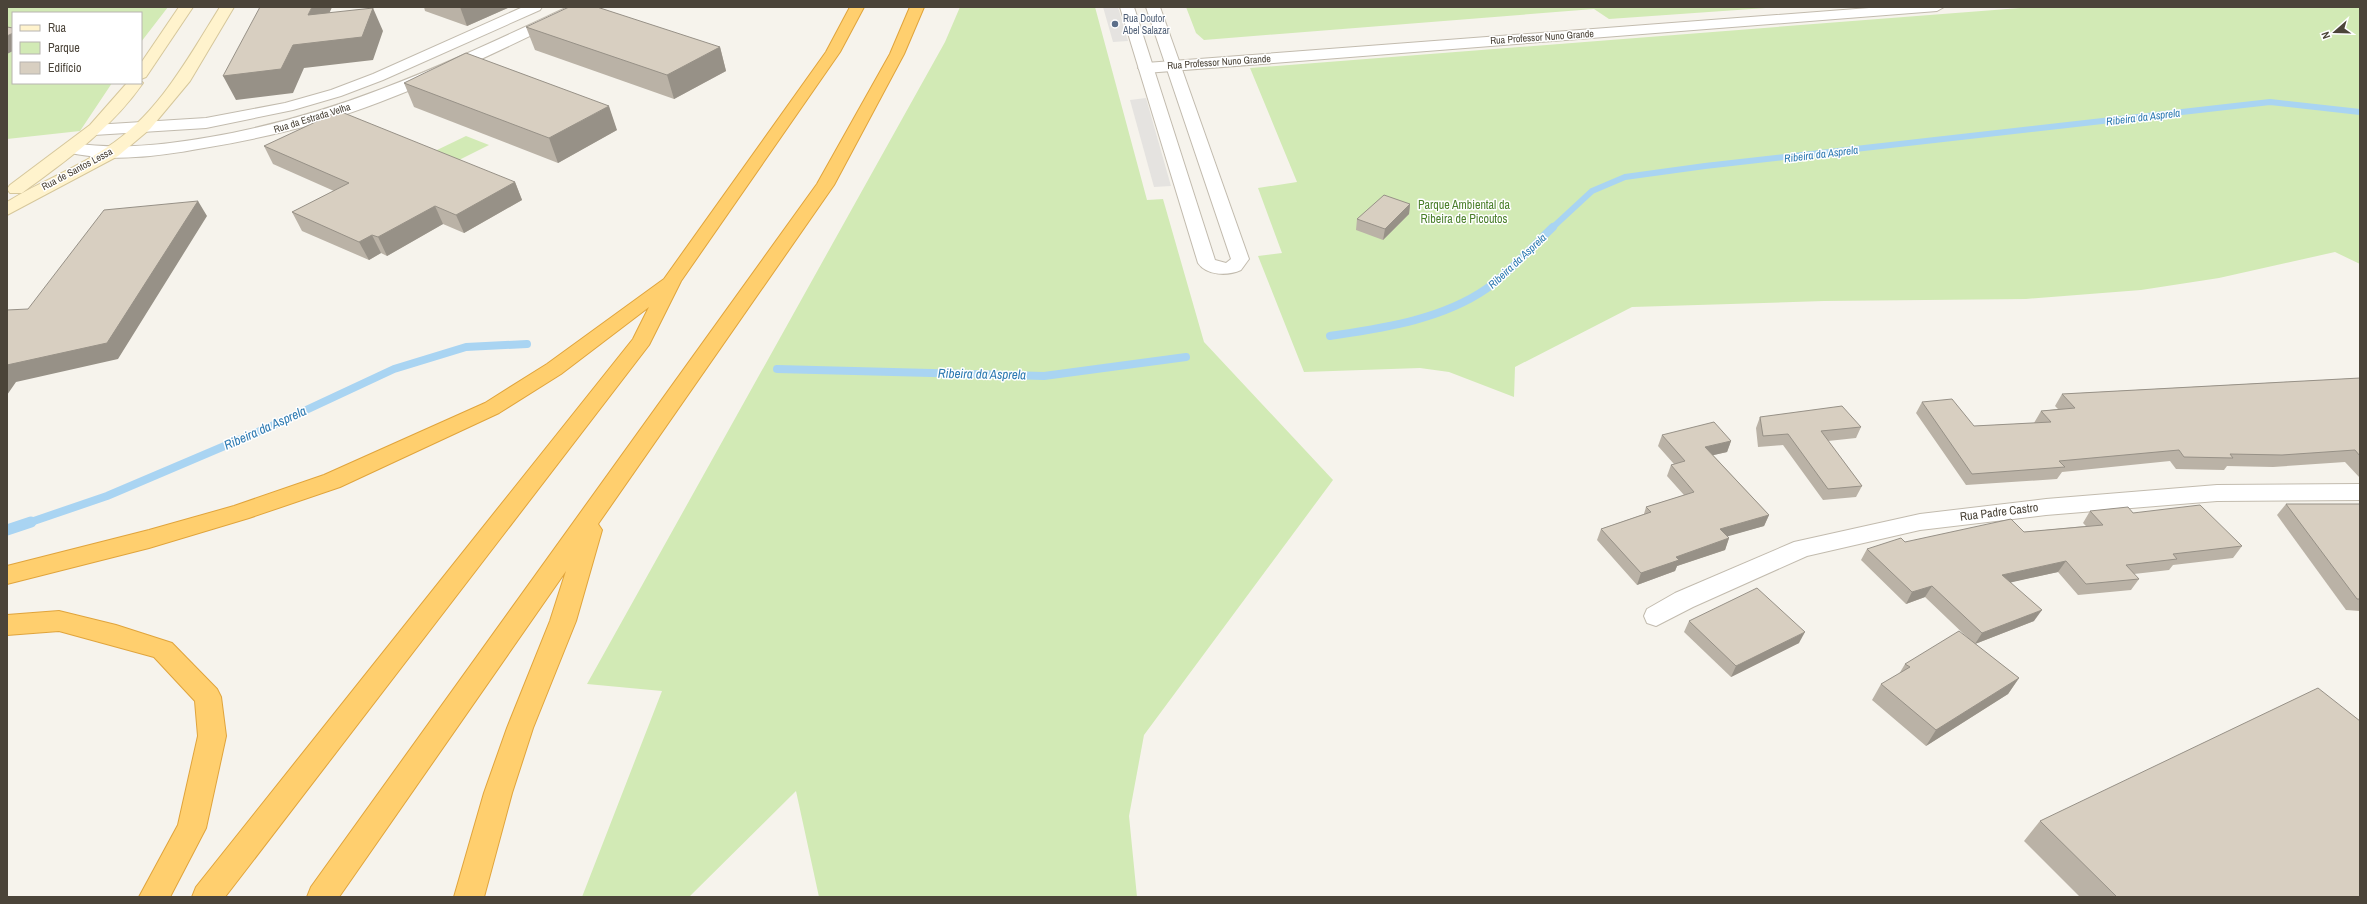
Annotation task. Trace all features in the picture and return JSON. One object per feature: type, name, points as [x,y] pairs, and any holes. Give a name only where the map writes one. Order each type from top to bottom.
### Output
[{"type":"highway","points":[[207,897],[642,341],[672,281],[833,52],[857,7]]},
{"type":"highway","points":[[322,897],[825,185],[897,54],[917,7]]},
{"type":"highway","points":[[7,575],[60,560],[149,539],[241,512],[332,481],[492,408],[554,369],[672,281]]},
{"type":"highway","points":[[469,897],[498,793],[520,728],[562,621],[596,511]]},
{"type":"highway","points":[[7,625],[59,621],[116,635],[163,650],[208,697],[212,736],[192,828],[154,897]]},
{"type":"main road","points":[[142,73],[186,7]]},
{"type":"main road","name":"Rua de Santos Lessa","points":[[7,210],[37,191],[112,152],[144,126],[182,81],[227,7]]},
{"type":"main road","name":"Rua de Santos Lessa","points":[[7,196],[94,130],[114,110],[134,84]]},
{"type":"street","name":"Rua da Estrada Velha","points":[[94,130],[206,123],[287,107],[336,93],[378,77],[535,7]]},
{"type":"street","name":"Rua da Estrada Velha","points":[[72,148],[112,152],[149,152],[229,139],[290,126],[397,91],[580,7]]},
{"type":"street","points":[[1127,7],[1207,263],[1218,268],[1230,267],[1239,263],[1240,259],[1153,7]]},
{"type":"street","name":"Rua Professor Nuno Grande","points":[[1146,68],[1937,7]]},
{"type":"street","points":[[468,37],[494,47]]},
{"type":"street","name":"Rua Padre Castro","points":[[1656,616],[1684,600],[1802,548],[1920,522],[2046,507],[2217,494],[2360,492]]},
{"type":"green space","points":[[7,7],[168,7],[142,41],[142,12],[12,12],[12,84],[111,84],[80,131],[7,139]]},
{"type":"green space","points":[[960,7],[1095,7],[1147,200],[1163,199],[1204,342],[1333,480],[1144,735],[1129,816],[1137,897],[819,897],[796,791],[689,897],[582,897],[662,691],[587,684],[945,42]]},
{"type":"green space","points":[[1186,7],[1780,7],[1609,19],[1594,9],[1204,40],[1196,33]]},
{"type":"green space","name":"Parque Ambiental da Ribeira de Picoutos","points":[[2033,7],[2360,7],[2360,264],[2335,252],[2219,278],[2141,290],[2026,299],[1824,301],[1632,307],[1515,367],[1514,397],[1449,372],[1420,368],[1304,372],[1258,256],[1282,253],[1258,188],[1297,182],[1250,68]]},
{"type":"green space","points":[[466,136],[489,145],[457,161],[435,151]]},
{"type":"shaded area","name":"Rua Doutor Abel Salazar","points":[[1103,7],[1118,7],[1128,41],[1113,42]]},
{"type":"shaded area","points":[[1146,98],[1171,186],[1154,187],[1130,100]]},
{"type":"building","points":[[260,7],[312,7],[308,15],[373,8],[362,37],[293,45],[281,69],[223,76]]},
{"type":"building","points":[[569,7],[597,7],[720,47],[667,75],[526,27]]},
{"type":"building","points":[[7,27],[12,28],[12,34],[7,36]]},
{"type":"building","points":[[466,53],[609,106],[549,138],[404,83]]},
{"type":"building","points":[[339,111],[515,182],[456,215],[435,206],[378,237],[372,235],[359,242],[292,212],[349,183],[264,146]]},
{"type":"building","points":[[1384,195],[1410,204],[1385,229],[1357,219]]},
{"type":"building","points":[[198,201],[107,343],[7,365],[7,310],[28,309],[104,210]]},
{"type":"building","points":[[2360,378],[2360,456],[2355,450],[2282,455],[2230,454],[2233,458],[2184,457],[2179,450],[2059,461],[2065,467],[1972,474],[1922,402],[1952,399],[1974,426],[2051,422],[2041,411],[2075,408],[2062,394]]},
{"type":"building","points":[[1842,406],[1861,427],[1821,431],[1862,486],[1828,489],[1788,434],[1763,436],[1760,417]]},
{"type":"building","points":[[1714,422],[1731,441],[1705,447],[1769,515],[1720,529],[1729,538],[1676,557],[1679,560],[1641,573],[1601,529],[1651,512],[1646,507],[1694,492],[1671,465],[1685,461],[1662,435]]},
{"type":"building","points":[[2286,504],[2360,504],[2360,599],[2357,599]]},
{"type":"building","points":[[2200,505],[2242,546],[2173,554],[2177,559],[2126,565],[2139,579],[2086,584],[2066,561],[2002,575],[2042,610],[1982,633],[1932,586],[1912,592],[1867,549],[1901,538],[1905,542],[2011,519],[2024,532],[2103,525],[2090,511],[2128,507],[2133,513]]},
{"type":"building","points":[[1757,588],[1805,632],[1736,666],[1689,621]]},
{"type":"building","points":[[1959,631],[2019,678],[1936,730],[1881,684],[1910,667],[1905,664]]},
{"type":"building","points":[[2318,688],[2360,721],[2360,897],[2117,897],[2040,821]]},
{"type":"waterway","name":"Ribeira da Asprela","points":[[1552,228],[1592,191],[1625,177],[1705,166],[2270,102],[2360,112]]},
{"type":"waterway","name":"Ribeira da Asprela","points":[[1330,336],[1370,330],[1411,321],[1469,300],[1503,276],[1552,228]]},
{"type":"waterway","name":"Ribeira da Asprela","points":[[28,523],[107,496],[274,425],[394,369],[466,347],[527,344]]},
{"type":"waterway","name":"Ribeira da Asprela","points":[[777,369],[1044,376],[1186,357]]},
{"type":"waterway","name":"Ribeira da Asprela","points":[[7,530],[28,523]]},
{"type":"place","name":"Rua Doutor Abel Salazar","points":[[1115,24]]}]
